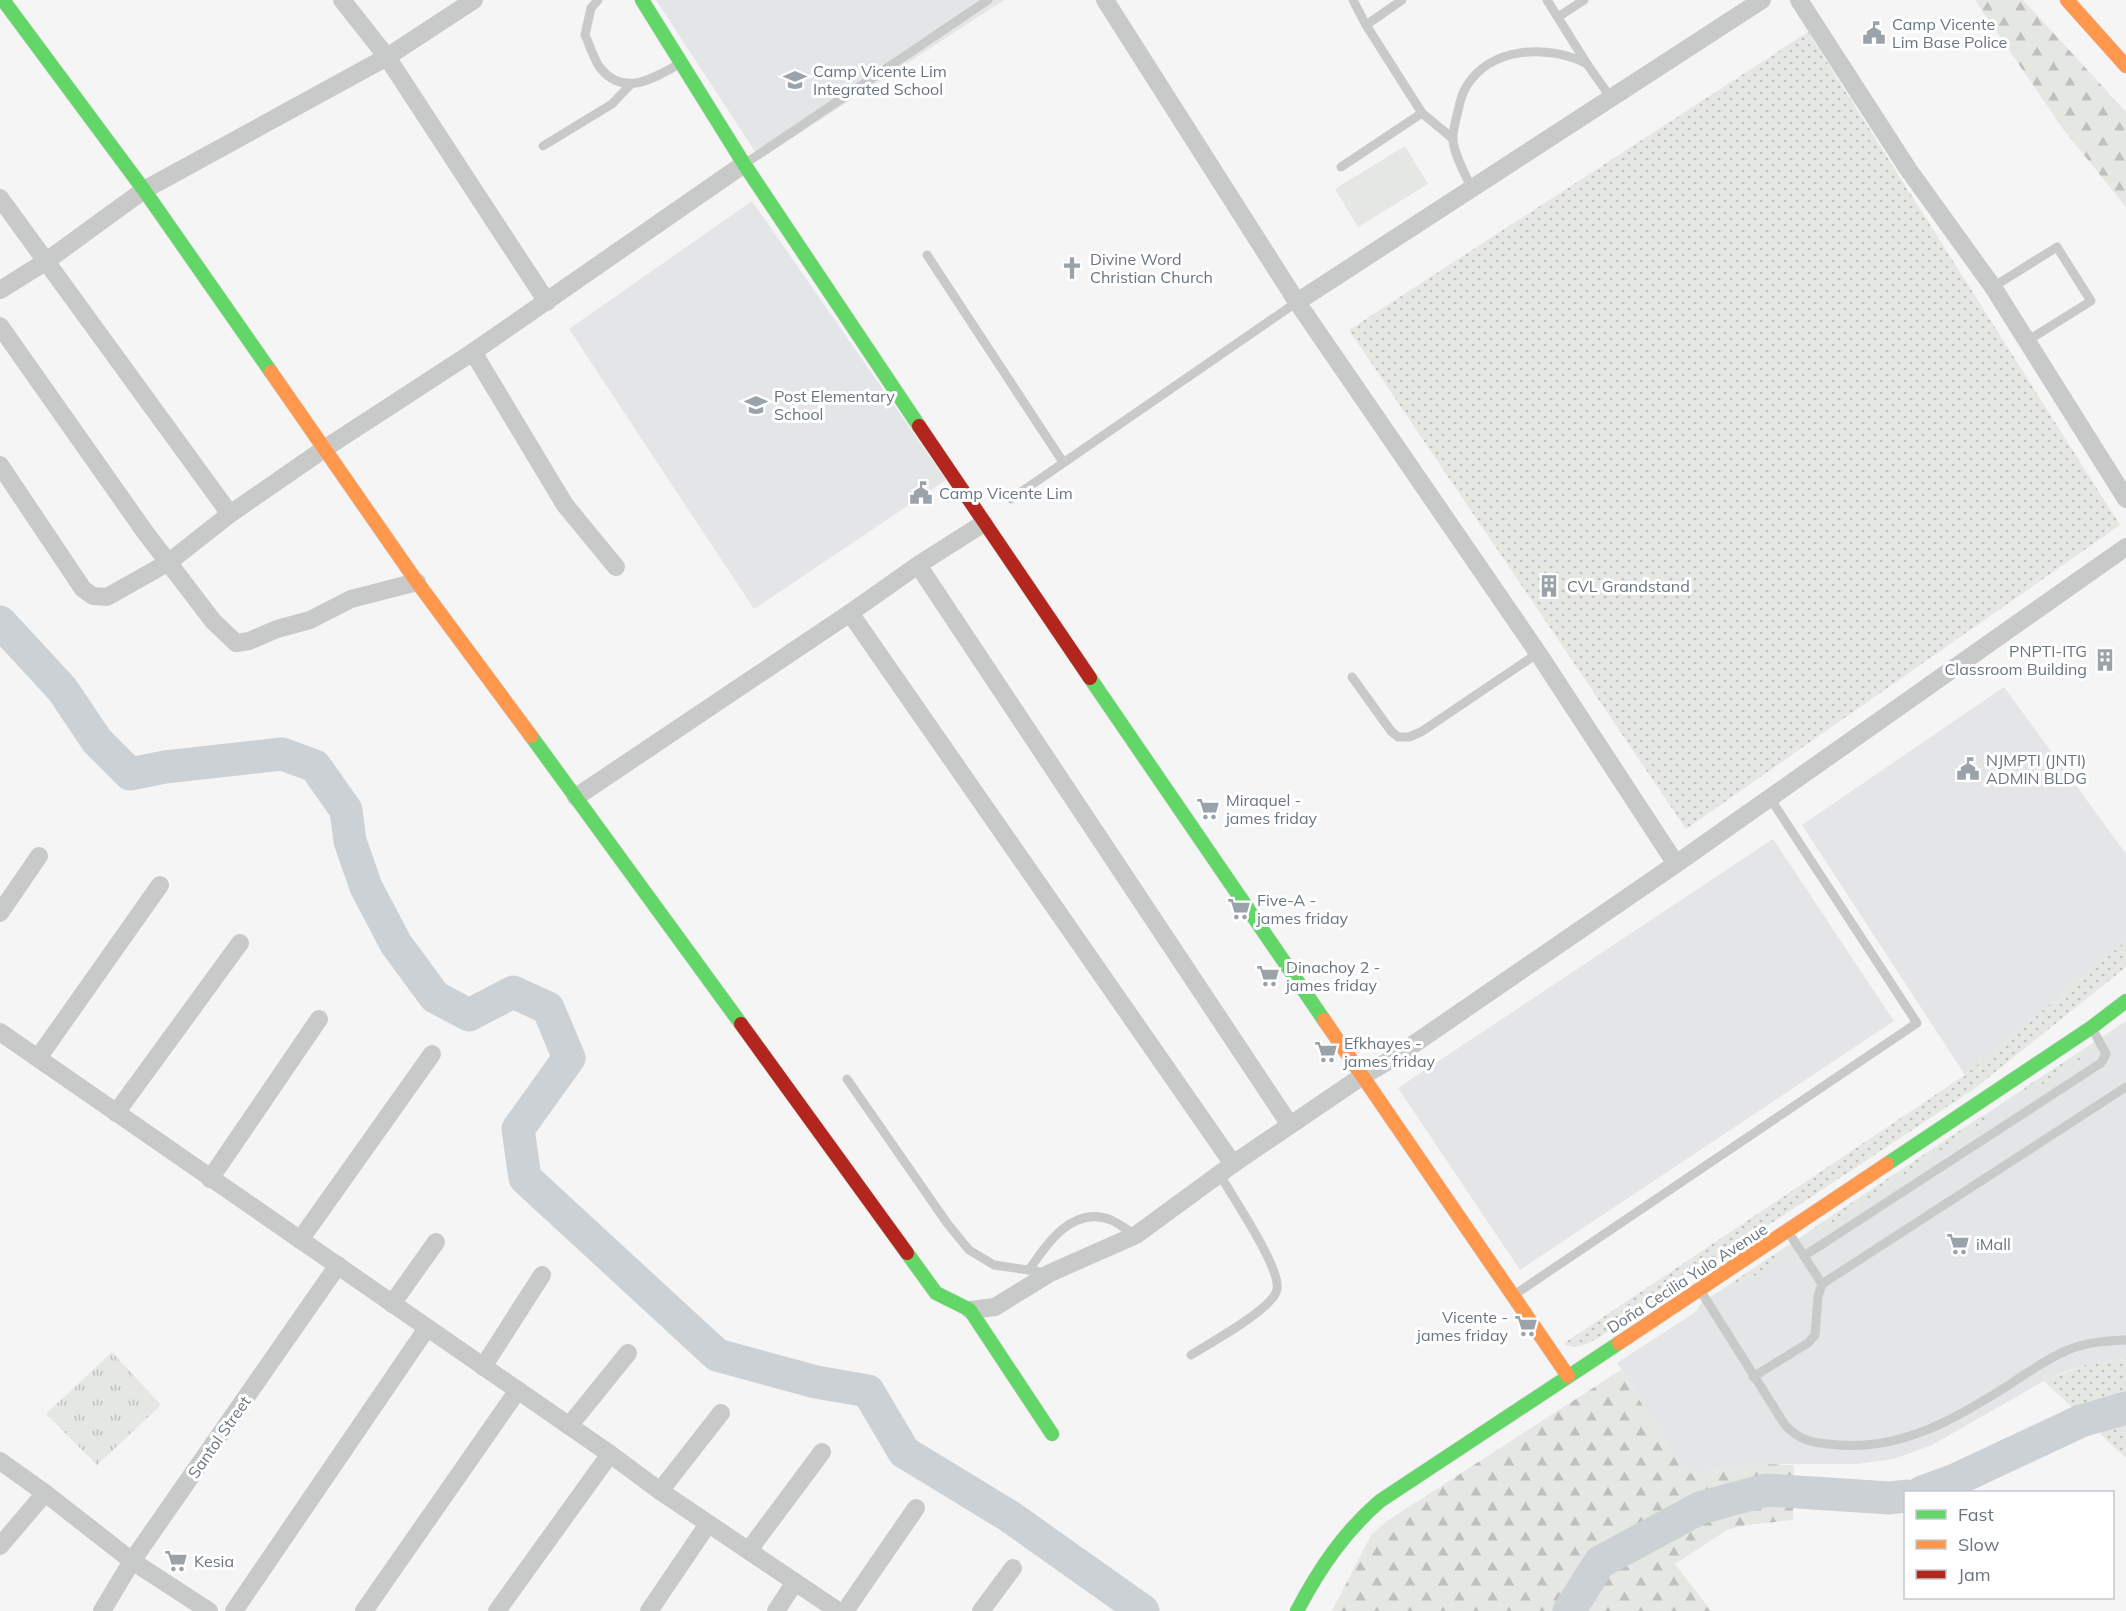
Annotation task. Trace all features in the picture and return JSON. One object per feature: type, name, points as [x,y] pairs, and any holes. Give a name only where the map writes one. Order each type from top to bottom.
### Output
[{"type":"street","points":[[3,0],[144,190],[417,582],[936,1293],[970,1310],[1052,1434]]},
{"type":"street","points":[[342,0],[387,57],[547,302]]},
{"type":"street","points":[[0,290],[45,262],[144,190],[387,57],[474,0]]},
{"type":"street","points":[[642,0],[744,164],[984,523],[1361,1077],[1568,1376]]},
{"type":"street","points":[[1105,0],[1297,302],[1538,653],[1676,864]]},
{"type":"street","points":[[1297,302],[1762,0]]},
{"type":"street","points":[[1799,0],[1908,169],[1992,287],[2126,499]]},
{"type":"street","points":[[2067,0],[2126,66]]},
{"type":"street","points":[[0,465],[84,589],[93,596],[107,597],[169,562],[230,514],[547,302],[744,164]]},
{"type":"street","points":[[0,198],[230,514]]},
{"type":"street","points":[[0,326],[145,532],[213,621],[236,643],[249,641],[277,629],[310,620],[351,599],[417,582]]},
{"type":"street","points":[[473,352],[565,505],[616,567]]},
{"type":"street","points":[[576,797],[918,565],[984,523]]},
{"type":"street","points":[[970,1310],[995,1307],[1050,1273],[1136,1235],[1290,1125],[1395,1057],[1676,864],[2126,548]]},
{"type":"street","points":[[918,565],[1290,1125]]},
{"type":"street","points":[[850,613],[1227,1170]]},
{"type":"street","points":[[0,913],[39,856]]},
{"type":"street","points":[[38,1058],[160,885]]},
{"type":"street","points":[[116,1113],[240,943]]},
{"type":"street","name":"Doña Cecilia Yulo Avenue","points":[[1297,1611],[1317,1572],[1334,1547],[1365,1513],[1396,1490],[1700,1290],[2092,1027],[2126,1001]]},
{"type":"street","points":[[210,1179],[319,1018]]},
{"type":"street","points":[[0,1032],[518,1390],[660,1491],[838,1611]]},
{"type":"street","points":[[300,1240],[432,1054]]},
{"type":"street","points":[[392,1304],[436,1242]]},
{"type":"street","name":"Santol Street","points":[[102,1611],[132,1561],[338,1265]]},
{"type":"street","points":[[483,1367],[542,1275]]},
{"type":"street","points":[[234,1611],[427,1328]]},
{"type":"street","points":[[569,1426],[628,1353]]},
{"type":"street","points":[[364,1611],[518,1390]]},
{"type":"street","points":[[660,1491],[721,1413]]},
{"type":"street","points":[[749,1550],[822,1452]]},
{"type":"street","points":[[497,1611],[610,1454]]},
{"type":"street","points":[[0,1461],[132,1561],[209,1611]]},
{"type":"street","points":[[0,1546],[45,1493]]},
{"type":"street","points":[[845,1611],[916,1508]]},
{"type":"street","points":[[649,1611],[708,1524]]},
{"type":"street","points":[[981,1611],[1013,1568]]},
{"type":"street","points":[[776,1611],[795,1582]]},
{"type":"lane","points":[[598,0],[591,8],[585,35],[601,69],[615,80],[630,85],[650,80],[682,63]]},
{"type":"lane","points":[[744,164],[988,0]]},
{"type":"lane","points":[[1353,0],[1365,25],[1422,113],[1452,138],[1472,189]]},
{"type":"lane","points":[[1365,25],[1402,0]]},
{"type":"lane","points":[[1547,0],[1611,98]]},
{"type":"lane","points":[[1558,17],[1584,0]]},
{"type":"lane","points":[[1452,138],[1459,104],[1466,88],[1479,72],[1495,62],[1511,54],[1546,51],[1574,57],[1587,64]]},
{"type":"lane","points":[[543,146],[612,104],[630,85]]},
{"type":"lane","points":[[1341,167],[1422,113]]},
{"type":"lane","points":[[1992,287],[2057,247],[2091,301],[2027,341]]},
{"type":"lane","points":[[927,255],[1063,462]]},
{"type":"lane","points":[[1011,499],[1297,302]]},
{"type":"lane","points":[[1352,677],[1391,730],[1398,737],[1409,737],[1421,732],[1538,653]]},
{"type":"lane","points":[[1514,1295],[1917,1023],[1770,798]]},
{"type":"lane","points":[[1804,1256],[2101,1062],[2106,1054],[2092,1027]]},
{"type":"lane","points":[[847,1079],[947,1223],[969,1250],[994,1265],[1050,1273]]},
{"type":"lane","points":[[1754,1377],[1808,1343],[1815,1335],[1818,1296],[1822,1284],[2126,1087]]},
{"type":"lane","points":[[1191,1355],[1257,1314],[1272,1299],[1277,1290],[1275,1275],[1268,1258],[1227,1170]]},
{"type":"lane","points":[[1029,1270],[1047,1243],[1075,1220],[1089,1216],[1111,1220],[1136,1235]]},
{"type":"lane","points":[[1788,1231],[1822,1284]]},
{"type":"lane","points":[[1700,1290],[1781,1419],[1794,1435],[1803,1440],[1819,1443],[1845,1446],[1870,1444],[1896,1441],[1917,1434],[1965,1413],[2067,1350],[2099,1342],[2126,1340]]},
{"type":"shaded area","name":"Camp Vicente Lim Integrated School","points":[[656,0],[1004,0],[760,159]]},
{"type":"shaded area","name":"Post Elementary School","points":[[752,201],[946,480],[754,609],[569,329]]},
{"type":"shaded area","points":[[2004,687],[2126,854],[2126,941],[1965,1075],[1802,825]]},
{"type":"shaded area","points":[[1773,839],[1894,1021],[1520,1270],[1398,1088]]},
{"type":"shaded area","name":"iMall","points":[[2126,1021],[2126,1358],[2085,1365],[2064,1372],[1930,1446],[1893,1459],[1857,1464],[1765,1464],[1685,1474],[1617,1363],[1697,1311],[1700,1304]]},
{"type":"green space","points":[[1975,0],[2023,0],[2126,112],[2126,207],[2063,129]]},
{"type":"green space","points":[[1808,32],[2120,525],[1686,829],[1349,330]]},
{"type":"green space","points":[[1405,146],[1428,184],[1358,227],[1335,189]]},
{"type":"green space","points":[[2126,941],[2126,967],[1974,1089],[1599,1338],[1581,1346],[1563,1344],[1965,1075]]},
{"type":"green space","points":[[2081,1051],[2085,1056],[2028,1094],[2024,1088]]},
{"type":"green space","points":[[1983,1115],[1986,1120],[1818,1232],[1815,1227]]},
{"type":"green space","points":[[1778,1252],[1782,1257],[1737,1288],[1733,1282]]},
{"type":"green space","points":[[112,1352],[161,1405],[97,1465],[46,1414]]},
{"type":"green space","points":[[2126,1358],[2126,1458],[2044,1381],[2085,1365]]},
{"type":"green space","points":[[1621,1370],[1685,1474],[1765,1464],[1794,1465],[1793,1520],[1746,1525],[1727,1530],[1675,1564],[1711,1611],[1332,1611],[1371,1535],[1387,1521]]},
{"type":"waterway","points":[[0,622],[62,689],[97,741],[130,774],[165,767],[282,754],[315,766],[346,810],[350,841],[366,887],[396,944],[435,997],[469,1015],[513,992],[548,1008],[569,1058],[518,1129],[525,1178],[717,1355],[816,1382],[868,1391],[904,1452],[1009,1516],[1143,1611]]},
{"type":"waterway","points":[[1925,1491],[1955,1480],[2081,1421],[2126,1408]]},
{"type":"waterway","points":[[1569,1611],[1600,1562],[1700,1508],[1766,1490],[1890,1498],[1904,1496]]},
{"type":"traffic: fast","points":[[3,0],[144,190],[271,372]]},
{"type":"traffic: fast","points":[[642,0],[744,164],[919,426]]},
{"type":"traffic: fast","points":[[1090,678],[1324,1020]]},
{"type":"traffic: fast","points":[[531,736],[741,1024]]},
{"type":"traffic: fast","points":[[1887,1164],[2092,1027],[2126,1001]]},
{"type":"traffic: fast","points":[[907,1253],[936,1293],[970,1310],[1052,1434]]},
{"type":"traffic: fast","points":[[1297,1611],[1333,1552],[1355,1525],[1380,1501],[1619,1343]]},
{"type":"traffic: slow","points":[[2067,0],[2126,66]]},
{"type":"traffic: slow","points":[[271,372],[417,582],[531,736]]},
{"type":"traffic: slow","points":[[1324,1020],[1568,1376]]},
{"type":"traffic: slow","points":[[1619,1343],[1887,1164]]},
{"type":"traffic: jam","points":[[919,426],[1090,678]]},
{"type":"traffic: jam","points":[[741,1024],[907,1253]]},
{"type":"place","name":"Camp Vicente Lim Base Police","points":[[1874,33]]},
{"type":"place","name":"Camp Vicente Lim Integrated School","points":[[795,80]]},
{"type":"place","name":"Divine Word Christian Church","points":[[1072,268]]},
{"type":"place","name":"Post Elementary School","points":[[756,405]]},
{"type":"place","name":"Camp Vicente Lim","points":[[921,493]]},
{"type":"place","name":"CVL Grandstand","points":[[1549,586]]},
{"type":"place","name":"PNPTI-ITG Classroom Building","points":[[2105,660]]},
{"type":"place","name":"NJMPTI (JNTI) ADMIN BLDG","points":[[1968,769]]},
{"type":"place","name":"Miraquel - james friday","points":[[1208,809]]},
{"type":"place","name":"Five-A - james friday","points":[[1239,909]]},
{"type":"place","name":"Dinachoy 2 - james friday","points":[[1268,976]]},
{"type":"place","name":"Efkhayes - james friday","points":[[1326,1052]]},
{"type":"place","name":"iMall","points":[[1958,1244]]},
{"type":"place","name":"Vicente - james friday","points":[[1526,1326]]},
{"type":"place","name":"Kesia","points":[[176,1561]]}]
